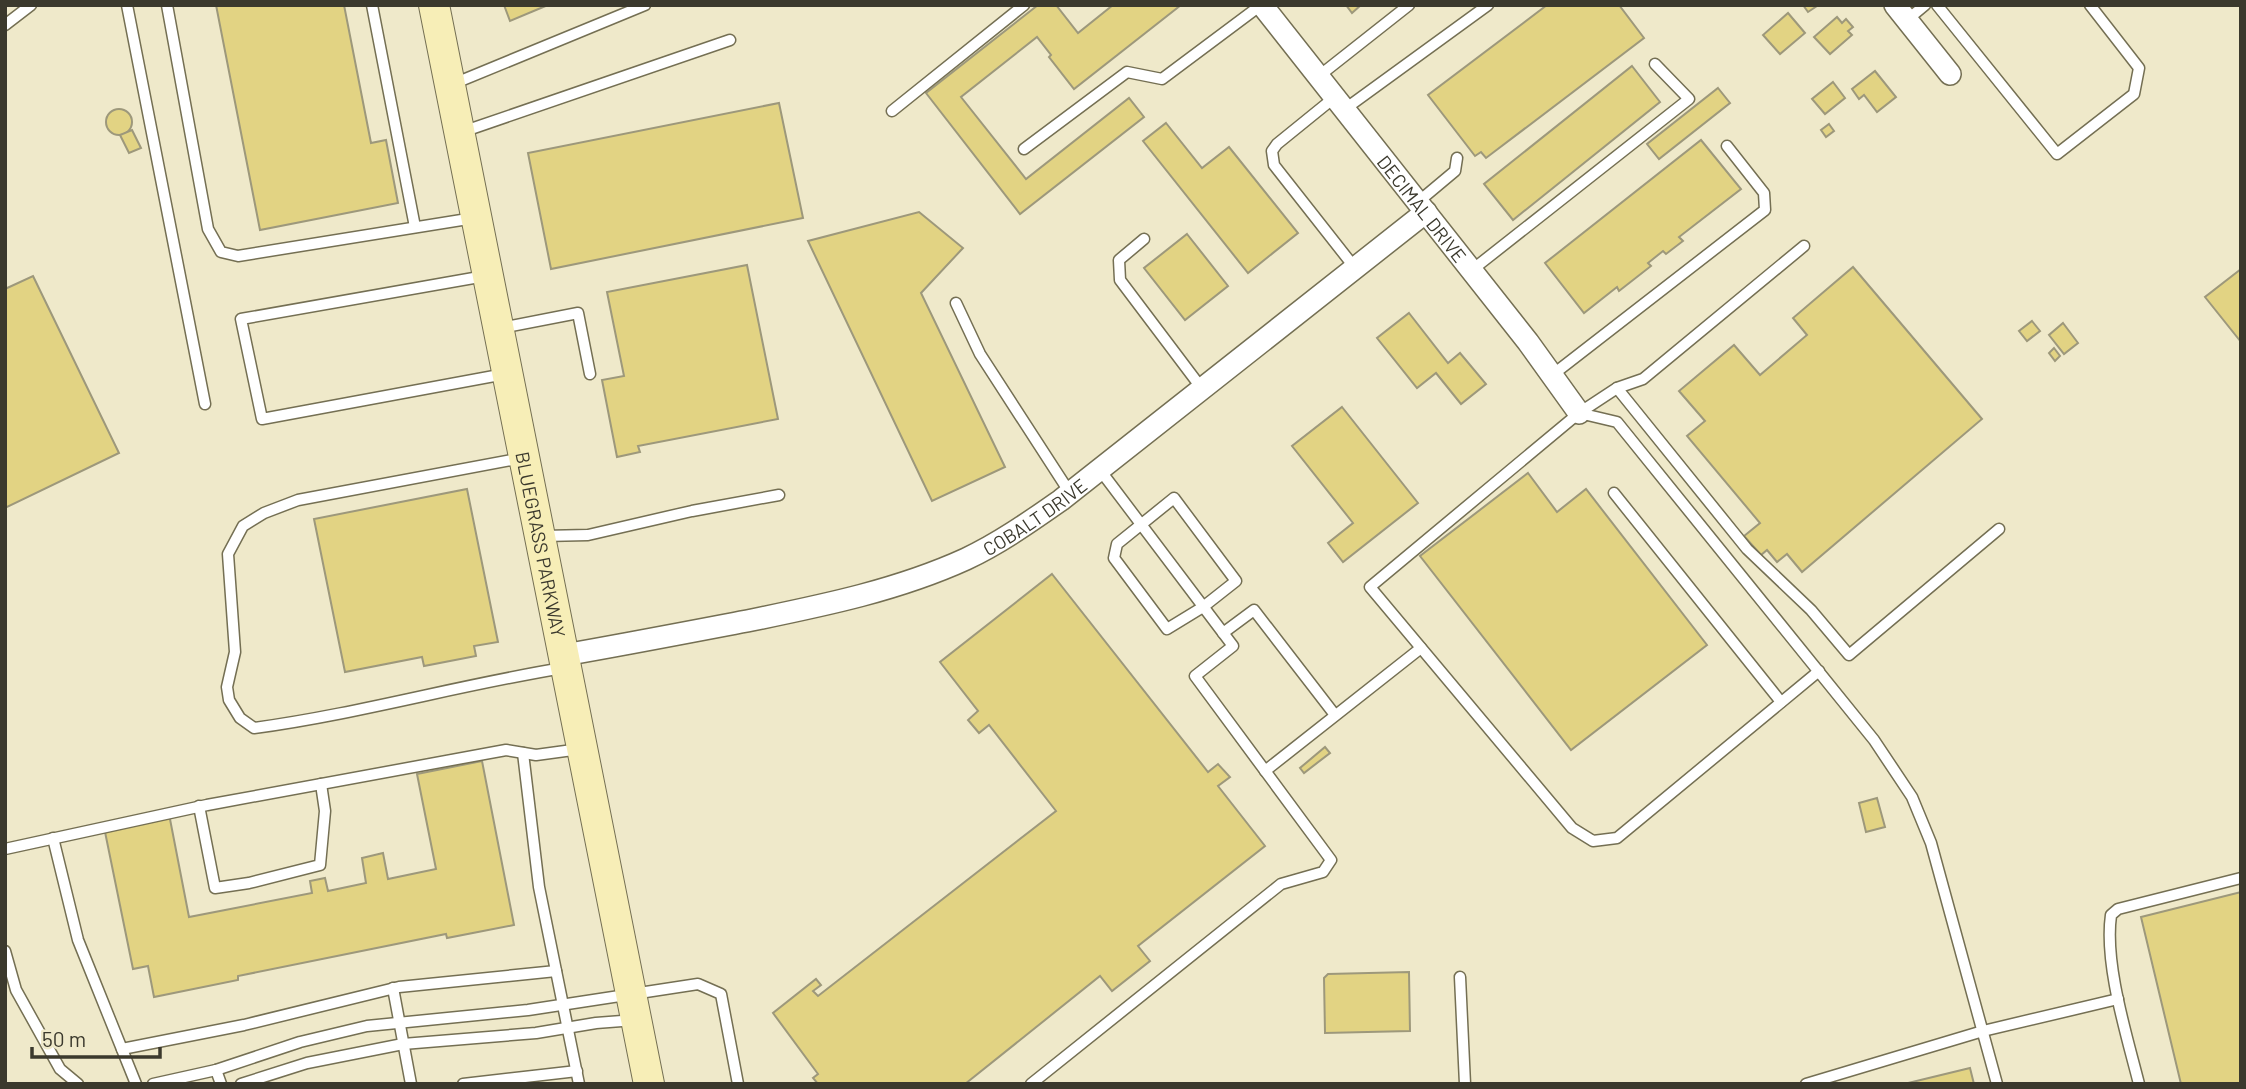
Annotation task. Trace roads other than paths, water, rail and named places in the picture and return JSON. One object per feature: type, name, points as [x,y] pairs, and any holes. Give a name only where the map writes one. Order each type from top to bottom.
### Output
[{"type":"street","name":"BLUEGRASS PARKWAY","points":[[434,5],[649,1084]]},
{"type":"street","name":"DECIMAL DRIVE","points":[[1261,5],[1528,342],[1579,413]]},
{"type":"street","points":[[1901,12],[1950,74]]},
{"type":"street","name":"COBALT DRIVE","points":[[565,661],[897,586],[967,558],[1025,525],[1100,470],[1355,268],[1422,207]]},
{"type":"lane","points":[[5,25],[32,5]]},
{"type":"lane","points":[[127,5],[205,404]]},
{"type":"lane","points":[[167,5],[208,229],[221,252],[238,256],[477,218]]},
{"type":"lane","points":[[372,5],[415,228]]},
{"type":"lane","points":[[450,85],[645,5]]},
{"type":"lane","points":[[891,111],[1024,5]]},
{"type":"lane","points":[[1024,149],[1126,72],[1162,79],[1261,5]]},
{"type":"lane","points":[[1319,76],[1409,5]]},
{"type":"lane","points":[[1355,268],[1275,165],[1272,151],[1277,144],[1488,5]]},
{"type":"lane","points":[[1901,12],[1925,5]]},
{"type":"lane","points":[[1937,5],[2057,154],[2134,94],[2139,68],[2090,5]]},
{"type":"lane","points":[[460,133],[730,40]]},
{"type":"lane","points":[[1472,271],[1689,99],[1656,64]]},
{"type":"lane","points":[[1551,376],[1765,210],[1764,193],[1727,146]]},
{"type":"lane","points":[[1422,207],[1455,171],[1457,158]]},
{"type":"lane","points":[[1144,239],[1119,260],[1120,281],[1203,390]]},
{"type":"lane","points":[[1804,246],[1643,379],[1617,388],[1579,413],[1370,587],[1572,828],[1593,841],[1617,838],[1819,671]]},
{"type":"lane","points":[[488,275],[242,319],[262,419],[508,373]]},
{"type":"lane","points":[[956,303],[980,354],[1070,493]]},
{"type":"lane","points":[[499,328],[578,313],[590,374]]},
{"type":"lane","points":[[1617,388],[1747,549],[1811,610],[1849,655],[1999,528]]},
{"type":"lane","points":[[1579,413],[1617,422],[1874,740],[1912,797],[1931,843],[1997,1084]]},
{"type":"lane","points":[[524,458],[298,500],[264,513],[243,526],[228,554],[235,652],[227,687],[229,700],[240,718],[254,728],[302,722],[500,679],[565,661]]},
{"type":"lane","points":[[1031,1084],[1281,884],[1323,872],[1331,860],[1195,676],[1233,646],[1100,470]]},
{"type":"lane","points":[[1614,493],[1781,702]]},
{"type":"lane","points":[[540,536],[588,535],[779,495]]},
{"type":"lane","points":[[1174,498],[1236,581],[1203,607],[1167,629],[1114,558],[1117,544],[1141,524],[1174,498]]},
{"type":"lane","points":[[1223,633],[1254,610],[1335,716]]},
{"type":"lane","points":[[1265,771],[1421,648]]},
{"type":"lane","points":[[5,849],[199,806],[506,750],[537,755],[582,749]]},
{"type":"lane","points":[[523,753],[539,887],[579,1084]]},
{"type":"lane","points":[[199,806],[215,888],[249,883],[320,865],[325,811],[321,784]]},
{"type":"lane","points":[[53,838],[78,940],[136,1084]]},
{"type":"lane","points":[[2139,1084],[2118,999],[2109,931],[2111,915],[2118,909],[2241,878]]},
{"type":"lane","points":[[5,951],[16,990],[60,1069],[78,1084]]},
{"type":"lane","points":[[122,1049],[244,1025],[393,988],[556,971]]},
{"type":"lane","points":[[1461,978],[1465,1084]]},
{"type":"lane","points":[[241,1084],[307,1063],[403,1044],[569,1029],[596,1023],[698,984],[721,994],[738,1084]]},
{"type":"lane","points":[[393,988],[411,1084]]},
{"type":"lane","points":[[1806,1084],[1983,1031],[2118,999]]},
{"type":"lane","points":[[153,1084],[216,1069],[333,1033],[400,1022],[564,1005],[634,1007]]},
{"type":"lane","points":[[216,1069],[221,1084]]},
{"type":"lane","points":[[463,1084],[577,1071]]}]
